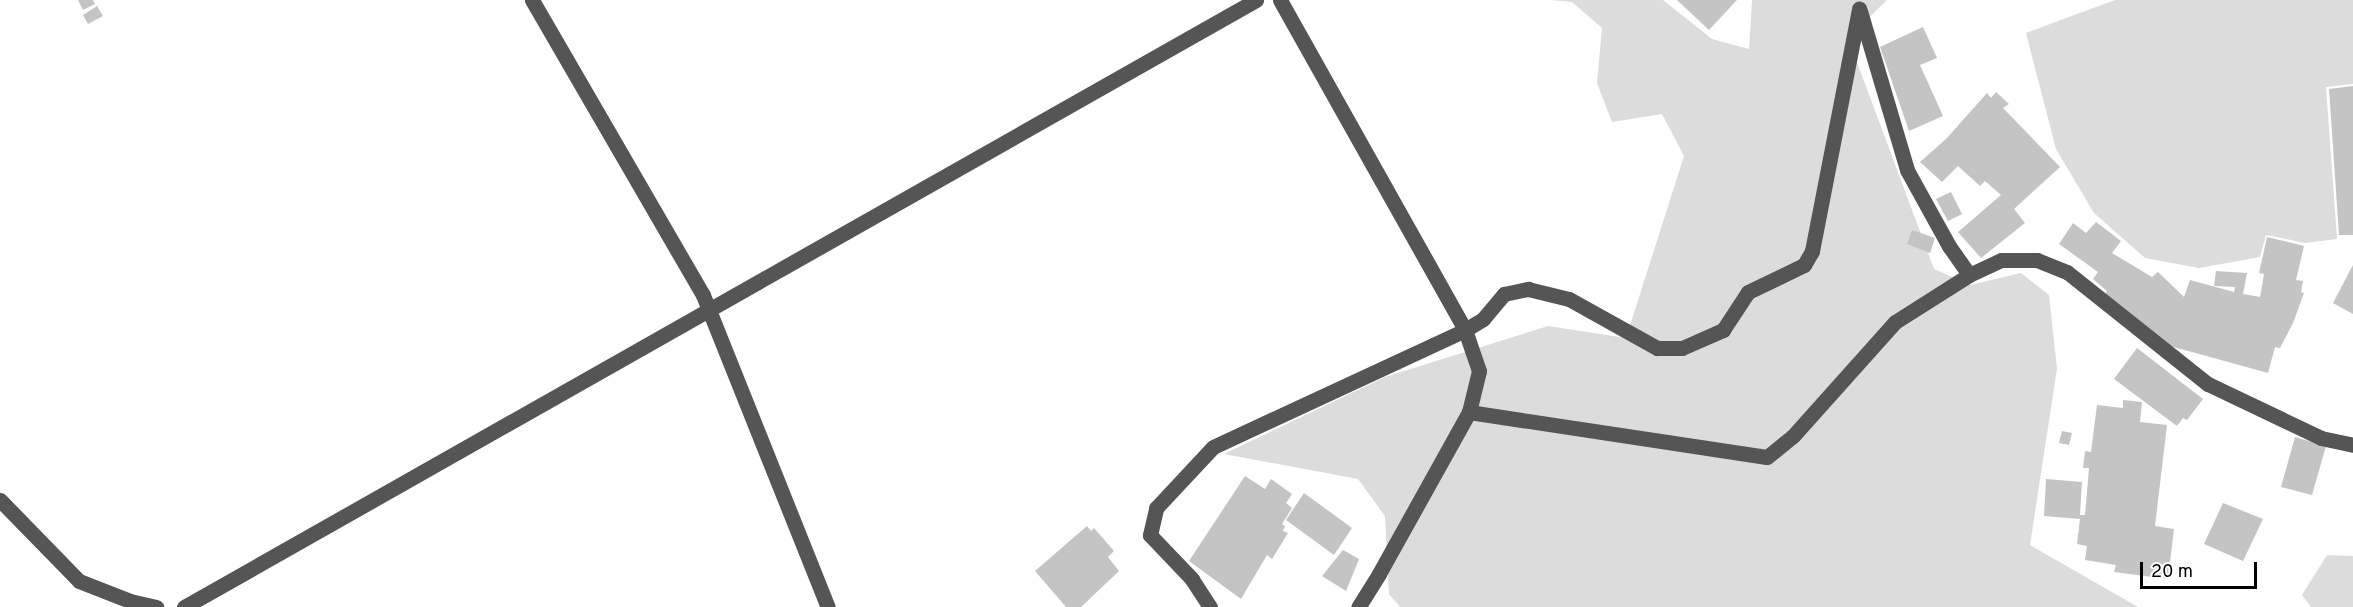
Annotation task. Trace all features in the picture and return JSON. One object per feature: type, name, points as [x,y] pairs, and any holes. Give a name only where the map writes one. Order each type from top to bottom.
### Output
[{"type":"street","points":[[532,0],[703,295],[828,607]]},
{"type":"street","points":[[184,607],[1256,0]]},
{"type":"street","points":[[1280,0],[1465,330],[1479,371],[1469,412],[1379,574],[1358,607]]},
{"type":"street","points":[[1210,607],[1192,579],[1150,535],[1156,508],[1213,447],[1465,330],[1483,320],[1504,294],[1528,290],[1569,298],[1658,348],[1682,348],[1724,330],[1748,292],[1804,265],[1812,251],[1860,4]]},
{"type":"street","points":[[1860,4],[1907,170],[1949,246],[1969,275]]},
{"type":"street","points":[[1469,412],[1767,457],[1793,436],[1895,322],[1969,275],[2001,260],[2037,260],[2067,272],[2208,384],[2321,438],[2353,445]]},
{"type":"street","points":[[0,500],[80,581],[129,601],[156,607]]},
{"type":"shaded area","points":[[1551,0],[1663,0],[1712,39],[1749,49],[1752,0],[1887,0],[1848,38],[1934,269],[1970,285],[2021,273],[2049,295],[2057,369],[2030,545],[2138,607],[1400,607],[1389,594],[1385,516],[1358,479],[1224,454],[1385,377],[1548,326],[1626,338],[1684,156],[1662,114],[1612,122],[1597,83],[1602,28],[1572,2]]},
{"type":"shaded area","points":[[2115,0],[2353,0],[2353,84],[2326,87],[2337,239],[2305,243],[2266,235],[2260,257],[2199,268],[2145,258],[2094,213],[2056,149],[2026,33]]},
{"type":"shaded area","points":[[2327,555],[2353,556],[2353,607],[2311,607],[2302,595]]},
{"type":"building","points":[[78,0],[93,0],[95,4],[83,10]]},
{"type":"building","points":[[1677,0],[1737,0],[1709,30]]},
{"type":"building","points":[[97,6],[103,16],[88,24],[83,15]]},
{"type":"building","points":[[1923,27],[1937,58],[1920,65],[1943,116],[1909,131],[1880,47]]},
{"type":"building","points":[[2353,86],[2353,235],[2339,235],[2329,89]]},
{"type":"building","points":[[1996,92],[2009,104],[2003,108],[2060,167],[2014,209],[2025,223],[1981,258],[1958,232],[2001,195],[1985,181],[1980,186],[1958,166],[1942,182],[1920,162],[1946,139],[1987,93],[1991,98]]},
{"type":"building","points":[[1951,192],[1962,214],[1948,221],[1936,199]]},
{"type":"building","points":[[2096,222],[2121,241],[2112,253],[2152,277],[2158,272],[2184,297],[2190,280],[2234,292],[2235,287],[2214,286],[2216,271],[2247,273],[2243,294],[2260,297],[2264,274],[2259,273],[2267,237],[2304,246],[2296,280],[2303,281],[2301,292],[2304,293],[2293,323],[2280,348],[2275,347],[2268,373],[2170,346],[2105,294],[2107,291],[2093,279],[2098,272],[2059,244],[2073,223],[2086,233]]},
{"type":"building","points":[[1912,230],[1935,238],[1930,253],[1907,244]]},
{"type":"building","points":[[2353,265],[2353,314],[2333,303]]},
{"type":"building","points":[[2137,348],[2203,399],[2187,420],[2183,418],[2177,426],[2114,379]]},
{"type":"building","points":[[2123,400],[2142,402],[2140,422],[2167,425],[2155,526],[2174,529],[2168,579],[2114,572],[2116,565],[2085,560],[2087,546],[2077,544],[2080,519],[2044,516],[2046,479],[2082,482],[2080,515],[2085,515],[2089,468],[2083,468],[2085,451],[2091,452],[2097,405],[2123,408]]},
{"type":"building","points":[[2062,431],[2072,433],[2069,445],[2059,443]]},
{"type":"building","points":[[2295,437],[2326,446],[2312,495],[2281,487]]},
{"type":"building","points":[[1245,476],[1265,489],[1271,479],[1292,494],[1286,503],[1292,508],[1282,524],[1285,526],[1283,531],[1288,533],[1272,559],[1267,555],[1241,599],[1189,561]]},
{"type":"building","points":[[1304,493],[1352,528],[1334,555],[1286,520]]},
{"type":"building","points":[[2223,503],[2263,519],[2243,561],[2204,544]]},
{"type":"building","points":[[1087,526],[1091,531],[1094,528],[1114,551],[1108,557],[1119,571],[1081,607],[1066,607],[1035,571]]},
{"type":"building","points":[[1343,550],[1359,559],[1346,591],[1322,576]]}]
